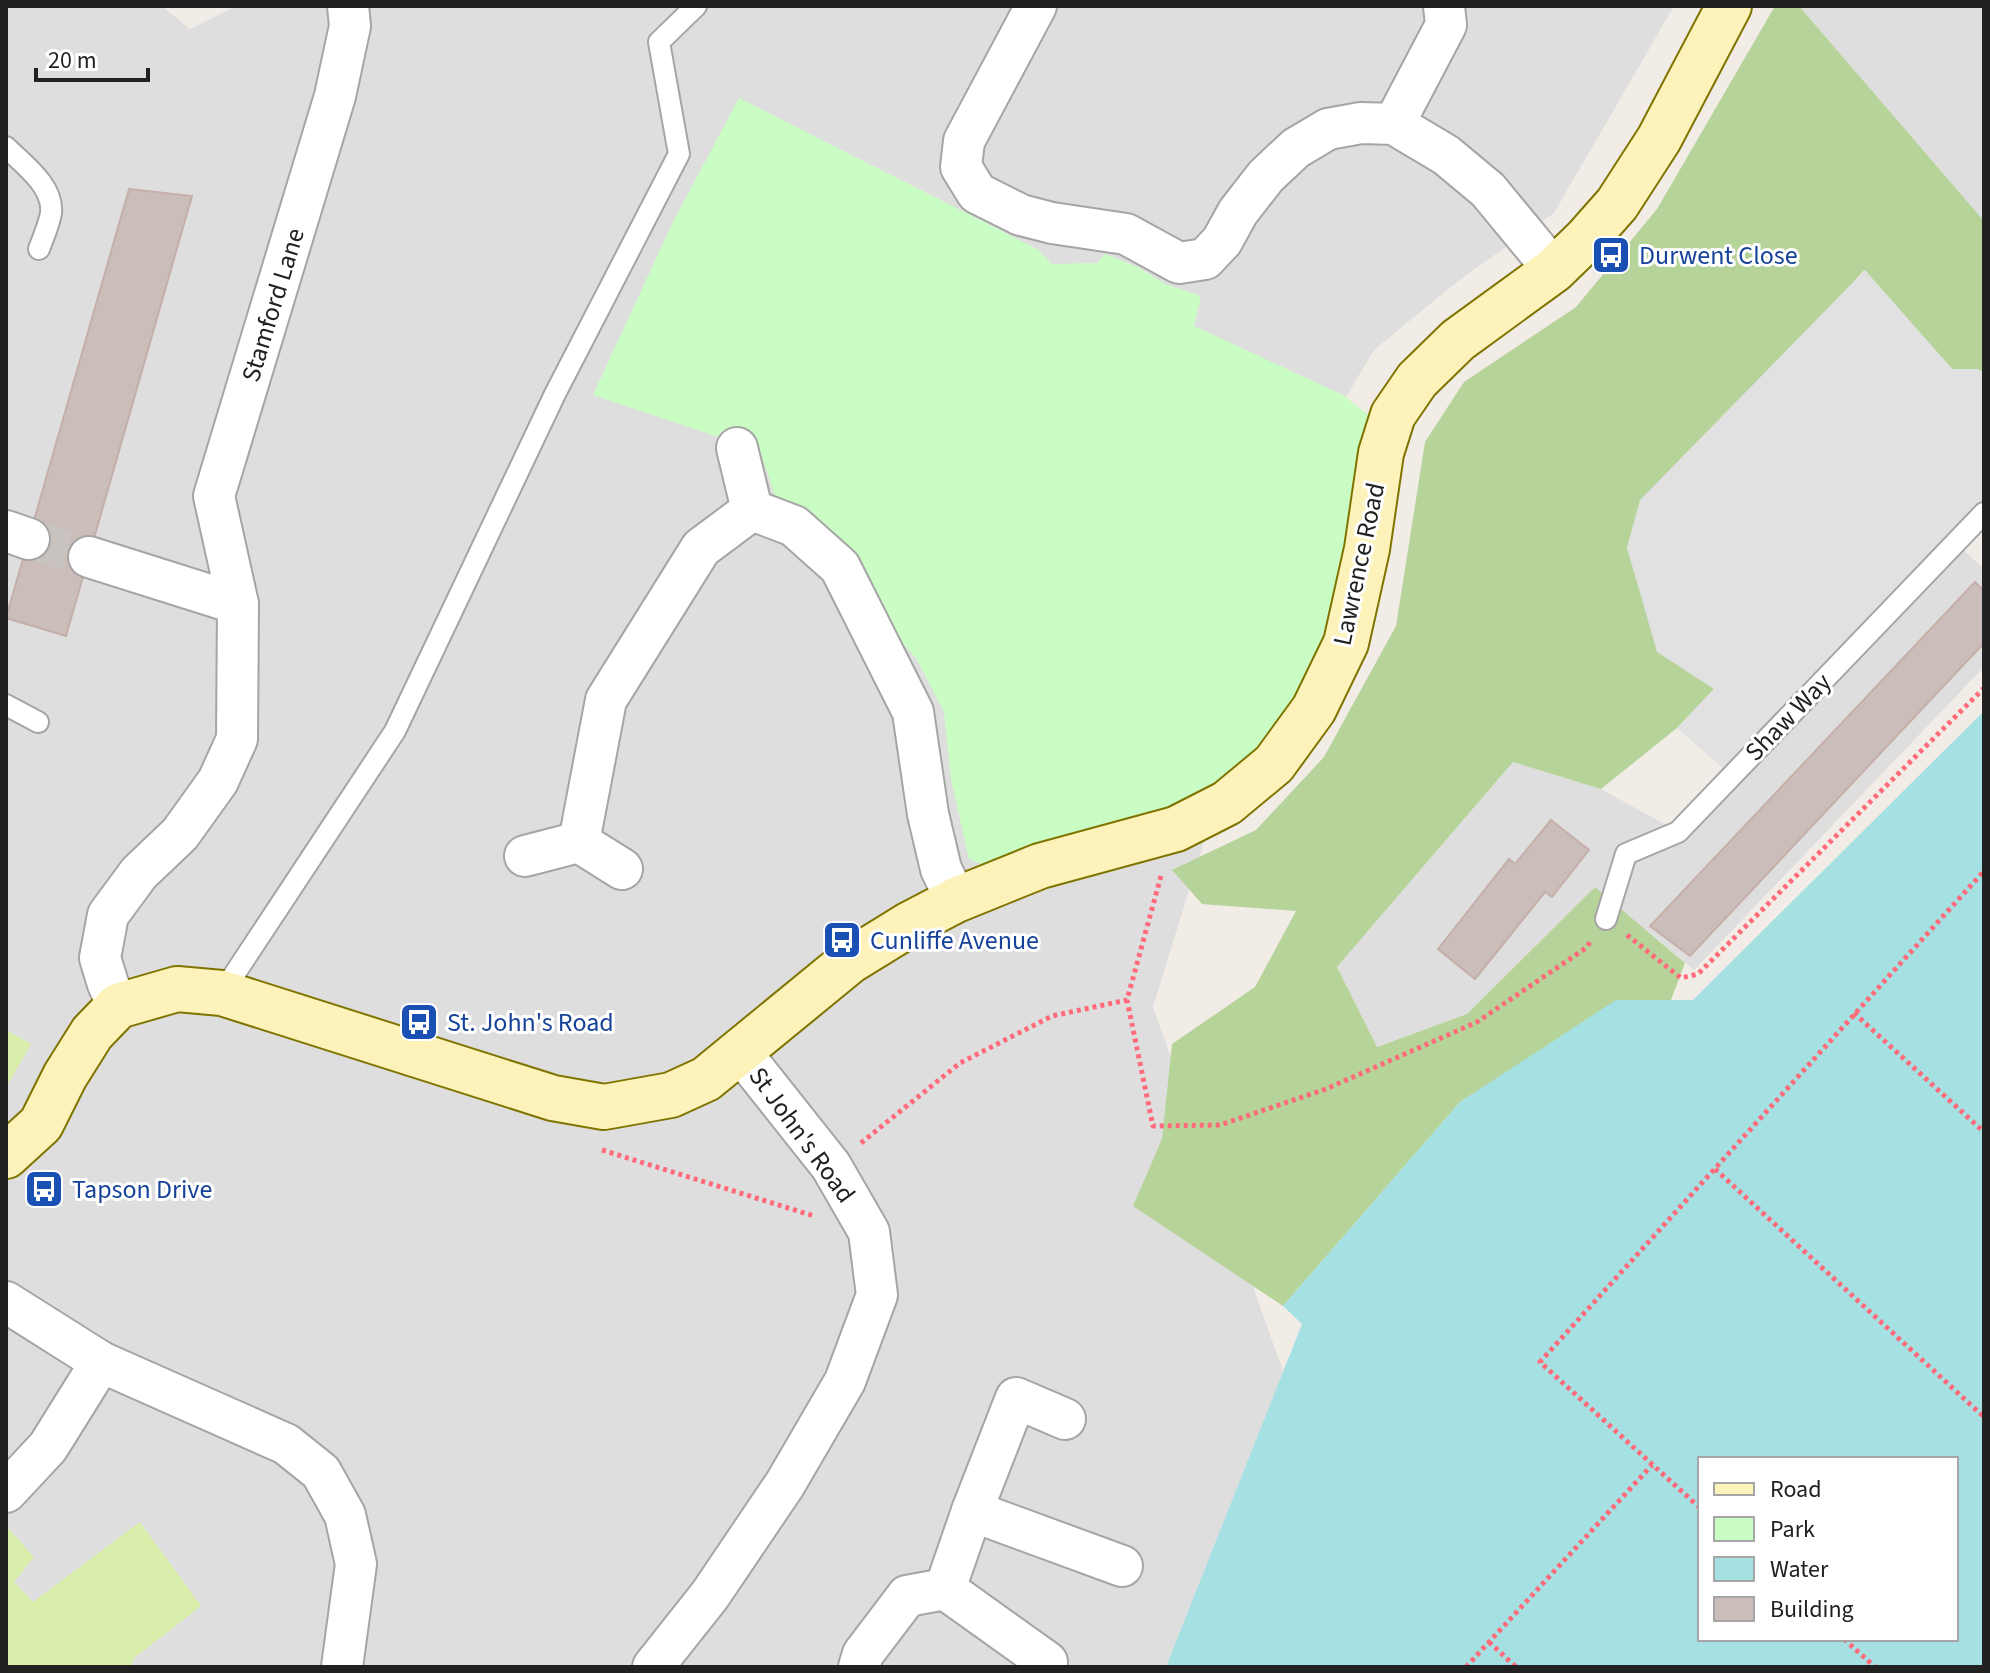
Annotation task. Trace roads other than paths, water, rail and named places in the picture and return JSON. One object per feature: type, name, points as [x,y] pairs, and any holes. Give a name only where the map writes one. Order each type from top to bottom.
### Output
[{"type":"street","name":"Stamford Lane","points":[[118,1006],[100,958],[108,915],[139,873],[180,834],[218,781],[237,739],[238,604],[214,496],[335,96],[350,26],[348,6]]},
{"type":"street","points":[[1036,6],[964,141],[961,167],[977,193],[1021,215],[1126,234],[1179,263],[1205,259],[1222,241],[1238,212],[1266,176],[1296,148],[1328,129],[1361,123],[1394,124],[1446,155],[1488,190],[1554,270]]},
{"type":"street","points":[[1394,124],[1446,25],[1444,6]]},
{"type":"street","name":"Lawrence Road","points":[[739,1050],[850,961],[956,900],[1040,866],[1172,830],[1227,803],[1274,764],[1314,709],[1346,643],[1367,549],[1381,453],[1393,415],[1417,380],[1458,340],[1554,270],[1617,204],[1659,139],[1729,6]]},
{"type":"street","points":[[737,448],[752,510]]},
{"type":"street","points":[[579,842],[606,700],[701,548],[752,510]]},
{"type":"street","points":[[752,510],[794,526],[840,567],[913,712],[928,814],[941,869],[956,900]]},
{"type":"street","points":[[89,557],[238,604]]},
{"type":"street","points":[[525,856],[579,842],[622,869]]},
{"type":"street","name":"St John's Road","points":[[118,1006],[177,989],[222,993],[553,1098],[604,1107],[671,1095],[706,1079],[739,1050],[831,1166],[869,1232],[877,1295],[845,1381],[785,1484],[710,1595],[653,1667]]},
{"type":"street","points":[[6,1156],[41,1124],[85,1044],[118,1006]]},
{"type":"street","points":[[6,1302],[101,1362],[286,1444],[321,1472],[345,1515],[356,1564],[342,1667]]},
{"type":"street","points":[[6,1492],[48,1447],[101,1362]]},
{"type":"street","points":[[945,1589],[1016,1398],[1065,1419]]},
{"type":"street","points":[[972,1511],[1122,1566]]},
{"type":"street","points":[[859,1667],[863,1654],[907,1596],[945,1589],[1047,1662]]},
{"type":"lane","points":[[222,993],[395,731],[555,394],[679,154],[659,42],[696,6]]},
{"type":"lane","points":[[6,147],[50,196],[51,213],[39,249]]},
{"type":"lane","name":"Shaw Way","points":[[1606,919],[1626,854],[1678,832],[1984,513]]},
{"type":"lane","points":[[6,705],[38,722]]},
{"type":"water","points":[[1984,711],[1984,1667],[1166,1667],[1302,1324],[1283,1306],[1460,1102],[1616,1000],[1693,1000]]},
{"type":"tunnel","points":[[29,539],[89,557]]},
{"type":"place","name":"Durwent Close","points":[[1611,255]]},
{"type":"place","name":"Cunliffe Avenue","points":[[842,940]]},
{"type":"place","name":"St. John's Road","points":[[419,1022]]},
{"type":"place","name":"Tapson Drive","points":[[44,1189]]}]
